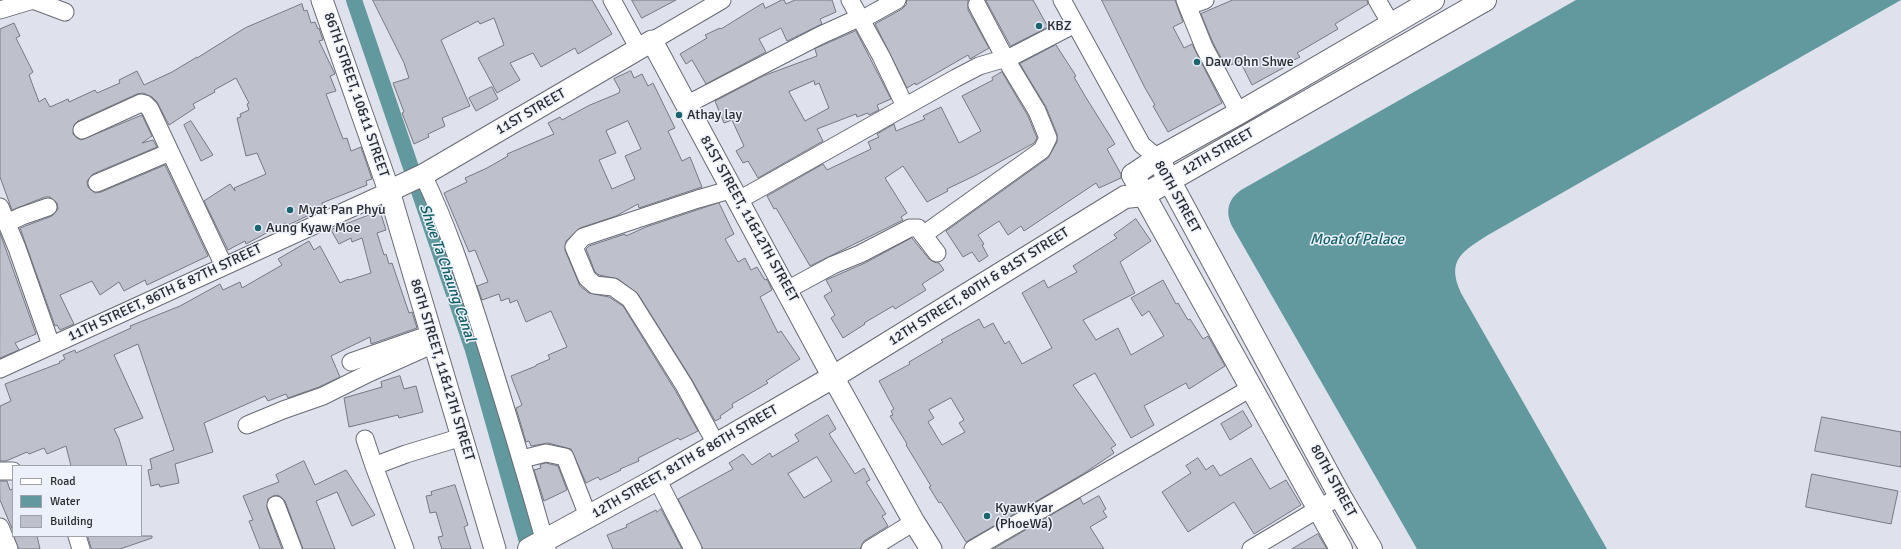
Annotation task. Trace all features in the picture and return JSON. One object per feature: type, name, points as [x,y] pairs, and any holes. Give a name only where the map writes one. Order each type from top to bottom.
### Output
[{"type":"main road","name":"12TH STREET","points":[[1133,175],[1150,152],[1239,113],[1433,0]]},
{"type":"main road","name":"12TH STREET","points":[[1134,196],[1169,180],[1484,0]]},
{"type":"main road","name":"80TH STREET","points":[[1150,152],[1169,180],[1340,496],[1371,549]]},
{"type":"main road","name":"80TH STREET","points":[[1133,175],[1134,196],[1251,388],[1342,549]]},
{"type":"main road","name":"12TH STREET, 80TH & 81ST STREET","points":[[833,377],[1134,196]]},
{"type":"main road","name":"12TH STREET, 81TH & 86TH STREET","points":[[539,546],[588,516],[657,479],[833,377]]},
{"type":"street","points":[[0,10],[33,0],[65,12]]},
{"type":"street","name":"86TH STREET, 10&11 STREET","points":[[322,0],[389,191]]},
{"type":"street","points":[[612,0],[645,45],[722,0]]},
{"type":"street","points":[[850,0],[881,56],[905,106]]},
{"type":"street","points":[[686,105],[819,36],[854,20],[861,20],[897,0]]},
{"type":"street","points":[[1062,0],[1150,152]]},
{"type":"street","points":[[1205,0],[1187,3],[1204,47],[1239,113]]},
{"type":"street","points":[[1377,0],[1391,24]]},
{"type":"street","points":[[923,235],[1042,150],[1046,145],[1048,138],[1037,111],[1005,58],[977,5]]},
{"type":"street","points":[[716,444],[684,384],[630,299],[613,287],[595,285],[587,278],[574,247],[576,242],[583,237],[698,198],[736,195],[979,66],[1029,49],[1075,24]]},
{"type":"street","name":"11ST STREET","points":[[389,191],[416,179],[645,45]]},
{"type":"street","name":"81ST STREET, 11&12TH STREET","points":[[645,45],[686,105],[833,377],[914,522],[931,549]]},
{"type":"street","points":[[82,130],[141,103],[145,104],[150,109],[224,266]]},
{"type":"street","points":[[97,183],[170,152]]},
{"type":"street","points":[[416,179],[450,236],[522,459],[539,546]]},
{"type":"street","name":"11TH STREET, 86TH & 87TH STREET","points":[[51,345],[389,191]]},
{"type":"street","name":"86TH STREET, 11&12TH STREET","points":[[389,191],[495,549]]},
{"type":"street","points":[[0,207],[51,345],[0,369]]},
{"type":"street","points":[[6,223],[48,207]]},
{"type":"street","points":[[787,290],[833,265],[860,254],[910,228],[918,228],[937,253]]},
{"type":"street","points":[[351,362],[432,339]]},
{"type":"street","points":[[247,425],[323,396],[370,373],[432,339]]},
{"type":"street","points":[[973,549],[1251,388]]},
{"type":"street","points":[[374,466],[406,454],[462,437]]},
{"type":"street","points":[[365,439],[405,549]]},
{"type":"street","points":[[522,459],[546,453],[565,456],[588,516]]},
{"type":"street","points":[[0,472],[12,471]]},
{"type":"street","points":[[657,479],[693,549]]},
{"type":"street","points":[[1251,549],[1340,496]]},
{"type":"street","points":[[276,505],[293,549]]},
{"type":"street","points":[[870,549],[914,522]]},
{"type":"street","points":[[0,526],[9,549]]},
{"type":"street","points":[[77,537],[81,549]]},
{"type":"water","name":"Moat of Palace","points":[[1576,0],[1901,0],[1488,235],[1464,252],[1459,258],[1455,272],[1461,293],[1607,549],[1417,549],[1233,228],[1228,212],[1230,202],[1241,190]]},
{"type":"building","points":[[373,0],[592,0],[612,34],[578,54],[575,48],[541,67],[533,53],[510,63],[520,80],[497,93],[478,58],[504,45],[494,18],[480,24],[478,21],[441,40],[470,106],[442,118],[445,126],[428,134],[429,137],[414,144],[402,113],[404,112],[393,83],[409,78],[404,63]]},
{"type":"building","points":[[632,0],[676,0],[642,18]]},
{"type":"building","points":[[784,0],[786,4],[795,0],[832,0],[836,12],[820,19],[822,24],[787,41],[781,28],[759,39],[766,52],[706,84],[692,60],[686,64],[680,54],[707,38],[705,35],[720,28],[721,29],[763,3],[765,8]]},
{"type":"building","points":[[907,0],[968,0],[968,10],[989,48],[970,59],[968,55],[916,85],[915,83],[907,88],[875,24],[902,9],[906,5]]},
{"type":"building","points":[[986,0],[1033,0],[1048,27],[1011,46]]},
{"type":"building","points":[[1102,0],[1175,0],[1183,22],[1173,27],[1184,48],[1192,44],[1222,103],[1168,132],[1153,106],[1155,105],[1145,88]]},
{"type":"building","points":[[1233,0],[1367,0],[1368,4],[1335,24],[1338,29],[1297,53],[1300,57],[1252,85],[1240,61],[1226,67],[1213,43],[1201,14]]},
{"type":"building","points":[[302,4],[304,11],[307,10],[311,23],[315,22],[318,29],[319,28],[323,40],[319,41],[335,74],[330,76],[336,91],[326,94],[343,139],[347,138],[351,151],[361,147],[372,179],[366,181],[367,185],[322,203],[324,208],[286,226],[285,223],[246,244],[245,241],[228,250],[204,201],[230,184],[235,191],[234,188],[266,174],[257,153],[246,156],[237,118],[241,117],[240,114],[249,110],[247,104],[249,103],[236,78],[193,104],[195,108],[169,125],[157,102],[152,97],[143,93],[137,94],[78,121],[74,125],[73,134],[81,140],[142,115],[152,136],[142,143],[153,140],[157,147],[93,174],[87,181],[88,187],[95,193],[101,192],[165,165],[208,256],[147,285],[145,280],[124,291],[119,282],[100,295],[92,281],[60,295],[74,324],[60,330],[57,325],[55,326],[20,228],[52,216],[58,209],[57,203],[50,197],[45,197],[12,210],[0,177],[0,29],[14,23],[20,36],[16,38],[33,72],[29,75],[39,102],[45,98],[50,107],[68,99],[69,102],[95,90],[97,93],[120,83],[119,80],[137,71],[144,85],[197,58],[245,28]]},
{"type":"building","points":[[856,31],[891,99],[877,105],[879,110],[869,115],[868,113],[857,117],[856,114],[817,129],[823,141],[758,178],[748,161],[743,163],[736,151],[744,146],[732,120],[724,123],[715,101],[763,76],[817,56],[815,49]],"holes":[[[814,81],[815,85],[819,83],[829,108],[805,121],[789,92]]]},
{"type":"building","points":[[1056,45],[1076,76],[1074,77],[1115,144],[1107,149],[1121,174],[1121,178],[1099,188],[1096,183],[1024,231],[1021,226],[1008,235],[999,221],[978,235],[984,244],[982,245],[988,256],[979,262],[972,252],[963,257],[946,231],[1048,158],[1057,142],[1057,134],[1046,107],[1020,64]]},
{"type":"building","points":[[631,71],[634,78],[642,74],[648,86],[653,83],[675,128],[668,131],[682,161],[690,157],[702,187],[639,208],[638,204],[616,216],[580,228],[566,241],[565,250],[580,286],[589,293],[609,297],[623,306],[675,390],[698,431],[680,440],[678,438],[638,458],[639,461],[600,480],[598,477],[586,483],[571,449],[548,443],[531,446],[529,441],[526,442],[516,408],[522,405],[511,376],[550,359],[548,355],[567,347],[551,311],[526,322],[517,300],[510,303],[509,298],[501,301],[499,294],[482,300],[477,286],[488,282],[475,250],[469,252],[444,193],[467,182],[465,178],[508,156],[507,154],[554,134],[548,123],[560,117],[562,120],[590,105],[619,93],[620,90],[614,79]],"holes":[[[628,121],[641,149],[625,156],[635,179],[612,189],[599,160],[616,153],[606,131]]]},
{"type":"building","points":[[1002,72],[1028,116],[1037,138],[1034,143],[947,189],[948,191],[927,202],[903,166],[885,178],[907,213],[901,217],[903,220],[810,266],[776,208],[774,209],[767,196],[823,164],[827,170],[871,149],[868,142],[879,137],[877,134],[894,124],[896,131],[925,119],[923,116],[941,107],[959,143],[981,131],[962,96],[993,80],[992,78]]},
{"type":"building","points":[[492,87],[498,99],[476,111],[469,98]]},
{"type":"building","points":[[191,121],[213,155],[201,161],[184,125]]},
{"type":"building","points":[[719,203],[734,234],[725,239],[738,262],[745,258],[751,270],[757,267],[765,280],[767,279],[772,290],[760,297],[778,333],[781,331],[800,359],[766,381],[768,383],[732,404],[733,407],[720,416],[721,418],[715,421],[692,380],[638,294],[618,279],[599,275],[595,272],[586,249],[589,246],[625,234],[626,236],[646,227]]},
{"type":"building","points":[[380,211],[386,230],[377,233],[384,255],[386,254],[389,264],[392,263],[409,313],[412,312],[417,328],[371,344],[370,337],[331,356],[340,377],[319,387],[288,398],[286,394],[268,401],[265,396],[204,423],[213,452],[175,464],[179,483],[160,487],[159,484],[151,486],[148,470],[152,469],[150,459],[174,450],[138,344],[114,355],[143,418],[114,429],[119,439],[127,465],[71,465],[66,446],[47,454],[44,448],[29,454],[27,452],[6,461],[0,461],[0,406],[11,401],[5,384],[60,363],[59,362],[65,359],[63,355],[75,350],[76,353],[131,328],[130,326],[180,306],[220,284],[223,290],[240,282],[242,288],[282,265],[278,259],[309,241],[314,250],[320,246],[340,283],[348,279],[349,280],[371,273],[362,238],[352,242],[351,238],[339,244],[331,230]]},
{"type":"building","points":[[1136,219],[1151,241],[1120,262],[1135,293],[1083,320],[1096,340],[1118,328],[1131,355],[1164,336],[1149,311],[1142,316],[1131,298],[1163,280],[1176,304],[1178,303],[1188,320],[1190,319],[1203,339],[1208,336],[1225,366],[1189,389],[1186,383],[1144,406],[1154,425],[1131,438],[1095,373],[1073,385],[1116,445],[1111,448],[1114,453],[1083,474],[966,542],[941,502],[939,503],[929,487],[931,486],[890,416],[893,415],[891,411],[894,409],[879,381],[910,364],[909,362],[943,342],[941,340],[979,319],[984,328],[993,323],[1005,344],[1009,341],[1022,364],[1052,348],[1022,293],[1044,280],[1048,288],[1077,272],[1073,266],[1117,238],[1114,235]],"holes":[[[951,398],[964,420],[959,423],[965,432],[942,445],[928,422],[934,418],[929,410]]]},
{"type":"building","points":[[0,233],[36,334],[15,343],[19,350],[0,358]]},
{"type":"building","points":[[912,238],[929,259],[939,263],[944,270],[922,284],[926,290],[895,309],[893,306],[864,323],[865,324],[843,338],[831,318],[835,315],[824,296],[832,291],[826,280],[865,263]]},
{"type":"building","points":[[400,376],[404,389],[416,386],[423,412],[399,418],[398,415],[349,427],[344,398],[382,387],[381,382]]},
{"type":"building","points":[[1243,411],[1252,426],[1230,440],[1221,424]]},
{"type":"building","points":[[828,415],[836,429],[829,434],[855,474],[864,468],[870,480],[866,482],[886,514],[882,516],[888,526],[864,541],[860,549],[703,549],[678,499],[733,469],[729,463],[743,454],[752,465],[770,453],[772,457],[799,441],[795,435]],"holes":[[[817,457],[832,481],[804,498],[788,474]]]},
{"type":"building","points":[[1822,417],[1901,432],[1901,467],[1815,451]]},
{"type":"building","points":[[1198,458],[1206,470],[1213,465],[1220,476],[1251,458],[1270,489],[1286,480],[1301,505],[1254,534],[1234,502],[1188,532],[1162,492],[1191,473],[1186,466]]},
{"type":"building","points":[[304,461],[315,485],[346,470],[375,515],[352,526],[337,492],[316,501],[335,549],[303,549],[285,501],[278,495],[273,496],[268,499],[267,508],[282,549],[260,549],[249,521],[253,520],[243,496],[279,482],[276,475]]},
{"type":"building","points":[[546,463],[558,466],[567,490],[544,501],[534,470],[541,468],[540,465]]},
{"type":"building","points":[[1812,474],[1898,491],[1891,524],[1806,507]]},
{"type":"building","points":[[0,481],[7,481],[10,490],[12,489],[12,529],[0,500]]},
{"type":"building","points":[[455,485],[468,525],[464,527],[471,549],[442,549],[438,537],[443,536],[436,512],[430,513],[426,496],[432,495],[431,492]]},
{"type":"building","points":[[1099,496],[1106,509],[1103,511],[1107,517],[1090,527],[1104,549],[993,549],[1080,498],[1083,504]]},
{"type":"building","points":[[661,509],[682,549],[613,549],[607,535],[627,527],[626,525]]},
{"type":"building","points":[[1318,534],[1327,549],[1292,549]]},
{"type":"building","points":[[152,536],[152,538],[120,549],[92,549],[88,537]]},
{"type":"building","points":[[14,537],[37,537],[40,549],[19,549]]},
{"type":"waterway","name":"Shwe Ta Chaung Canal","points":[[354,0],[473,350],[529,549]]},
{"type":"place","name":"KBZ","points":[[1039,26]]},
{"type":"place","name":"Daw Ohn Shwe","points":[[1197,62]]},
{"type":"place","name":"Athay lay","points":[[679,115]]},
{"type":"place","name":"Myat Pan Phyu","points":[[290,210]]},
{"type":"place","name":"Aung Kyaw Moe","points":[[258,228]]},
{"type":"place","name":"KyawKyar (PhoeWa)","points":[[987,516]]}]
